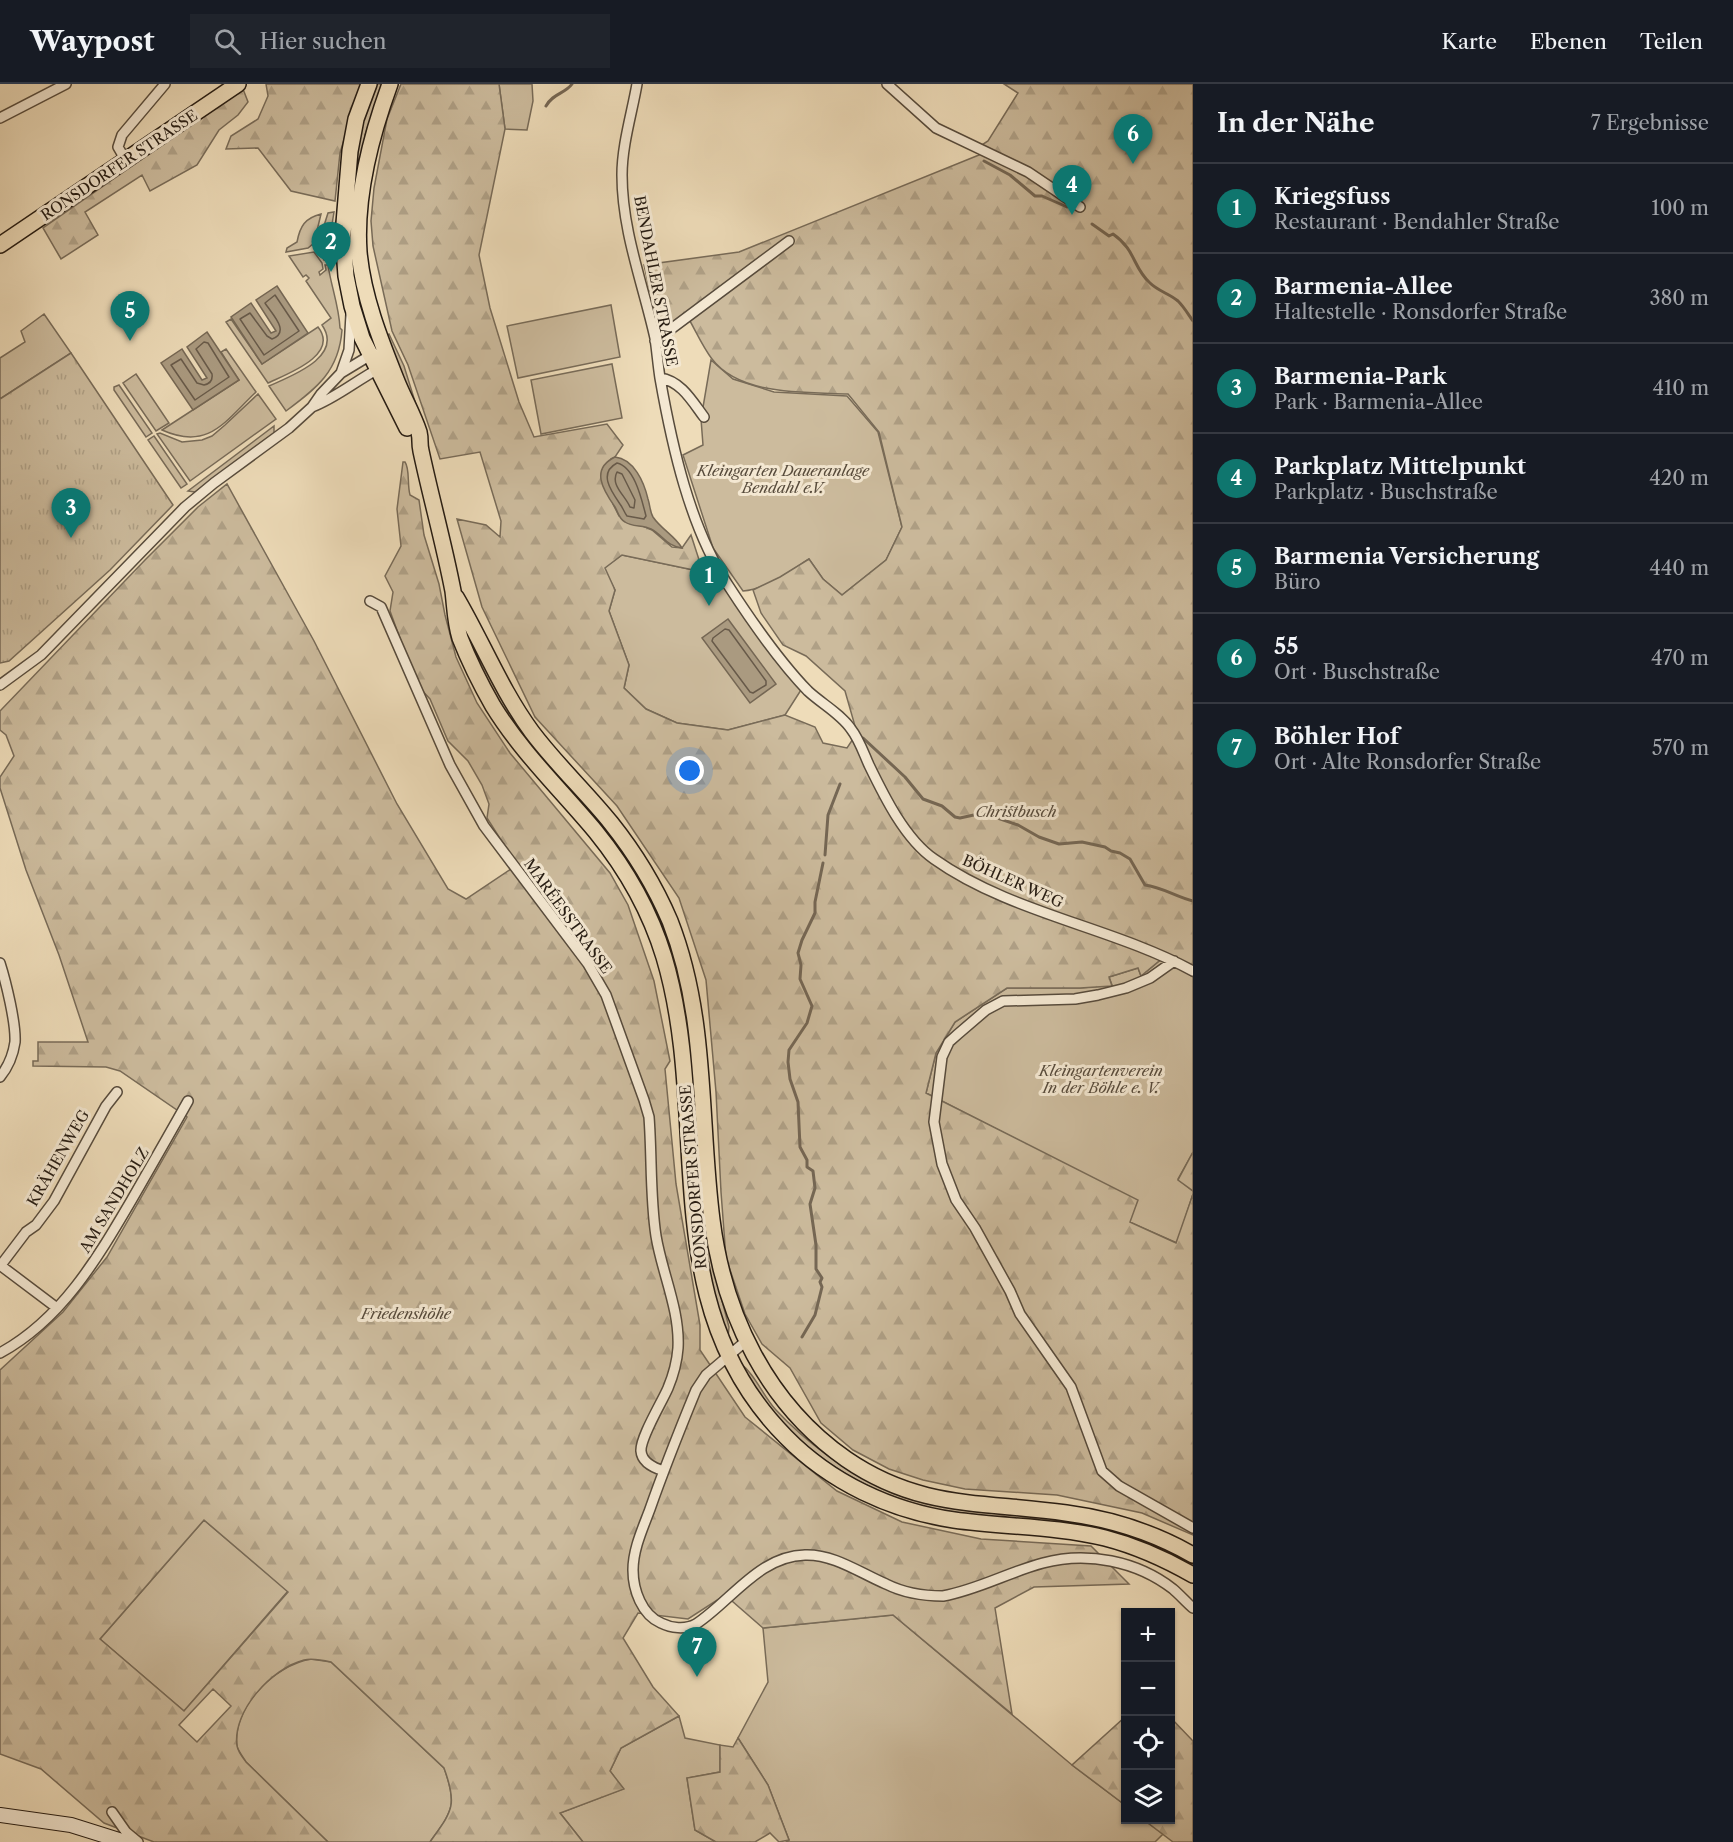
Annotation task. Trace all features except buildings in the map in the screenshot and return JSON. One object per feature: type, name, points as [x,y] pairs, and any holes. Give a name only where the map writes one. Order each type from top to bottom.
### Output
[{"type":"main road","name":"RONSDORFER STRASSE","points":[[0,245],[238,84]]},
{"type":"main road","name":"RONSDORFER STRASSE","points":[[369,84],[356,119],[352,138],[344,207],[344,254],[352,306],[370,355],[383,366],[419,434],[453,592],[455,618],[460,636],[493,705],[532,761],[596,832],[619,863],[637,892],[658,939],[671,986],[681,1047],[698,1262],[708,1302],[727,1356],[767,1417],[798,1448],[830,1473],[876,1498],[902,1508],[934,1516],[1067,1531],[1107,1538],[1158,1557],[1193,1575]]},
{"type":"main road","name":"RONSDORFER STRASSE","points":[[383,366],[384,348],[364,288],[359,247],[360,213],[370,147],[377,116],[390,84]]},
{"type":"main road","name":"RONSDORFER STRASSE","points":[[453,592],[519,714],[542,745],[621,836],[645,872],[669,921],[688,980],[699,1044],[710,1198],[721,1274],[730,1305],[746,1341],[780,1397],[813,1432],[849,1461],[886,1482],[911,1492],[951,1502],[1056,1512],[1115,1522],[1159,1538],[1193,1555]]},
{"type":"street","points":[[0,118],[66,84]]},
{"type":"street","points":[[125,159],[118,147],[122,135],[165,84]]},
{"type":"street","name":"BENDAHLER STRASSE","points":[[637,84],[622,172],[623,199],[626,225],[655,341],[676,459],[705,543],[728,585],[807,690],[851,728]]},
{"type":"street","points":[[887,84],[936,128],[1028,172],[1080,207]]},
{"type":"street","points":[[655,341],[789,241]]},
{"type":"street","points":[[341,373],[349,350],[352,306]]},
{"type":"street","points":[[0,685],[41,655],[185,507],[289,428],[312,407],[341,373],[384,348]]},
{"type":"street","points":[[312,407],[326,402],[360,378],[383,366]]},
{"type":"street","name":"BENDAHLER STRASSE","points":[[660,378],[672,380],[704,417]]},
{"type":"street","name":"MARÉESSTRASSE","points":[[370,601],[381,607],[450,765],[484,826],[588,964],[606,995],[644,1100],[650,1126],[656,1234],[677,1322],[678,1348],[668,1387],[644,1438],[641,1450],[644,1461],[664,1471]]},
{"type":"street","name":"BÖHLER WEG","points":[[851,728],[885,799],[910,834],[931,857],[962,876],[1016,901],[1174,961],[1193,971]]},
{"type":"street","points":[[1174,961],[1150,978],[1114,991],[1075,999],[1003,1001],[986,1010],[950,1042],[942,1057],[934,1122],[942,1164],[956,1200],[975,1228],[1020,1314],[1071,1387],[1102,1471],[1119,1486],[1193,1528]]},
{"type":"street","points":[[0,963],[15,1036],[9,1065],[0,1077]]},
{"type":"street","name":"KRÄHENWEG","points":[[0,1265],[54,1201],[106,1106],[117,1092]]},
{"type":"street","name":"AM SANDHOLZ","points":[[0,1353],[26,1336],[57,1308],[97,1259],[188,1101]]},
{"type":"street","points":[[0,1265],[57,1308]]},
{"type":"street","points":[[746,1341],[701,1380],[639,1539],[633,1570],[635,1587],[643,1608],[653,1619],[676,1628],[695,1624],[756,1573],[793,1556],[805,1555],[818,1555],[837,1560],[903,1591],[926,1596],[943,1596],[1042,1563],[1065,1558],[1089,1558],[1139,1569],[1173,1590],[1193,1608]]},
{"type":"street","points":[[112,1812],[126,1832],[138,1842]]},
{"type":"street","points":[[0,1815],[71,1825],[125,1842]]},
{"type":"green space","points":[[266,84],[361,84],[340,153],[335,201],[291,191],[258,148],[226,149],[231,136],[258,119],[268,96]]},
{"type":"green space","points":[[376,84],[382,84],[365,135],[356,205],[374,334],[368,337],[360,313],[350,242],[356,153],[362,124]]},
{"type":"green space","name":"Christbusch","points":[[401,84],[499,84],[505,129],[479,255],[490,308],[519,402],[534,437],[607,424],[623,445],[611,459],[613,504],[619,516],[652,530],[672,547],[682,548],[691,535],[703,572],[622,555],[605,568],[615,590],[609,611],[629,665],[624,688],[646,709],[677,723],[728,730],[785,715],[815,727],[823,743],[847,748],[857,733],[845,691],[806,656],[783,645],[761,613],[753,590],[809,559],[823,579],[842,595],[886,560],[902,527],[879,432],[848,394],[775,390],[739,380],[724,371],[708,354],[686,314],[676,322],[658,327],[644,265],[739,252],[979,155],[977,148],[988,141],[1018,93],[1004,84],[1193,84],[1193,977],[1164,957],[1141,976],[1138,968],[1109,977],[1112,986],[1007,988],[955,1022],[936,1053],[926,1093],[1138,1200],[1130,1222],[1176,1243],[1193,1194],[1193,1535],[1142,1513],[1057,1495],[965,1489],[923,1480],[889,1469],[853,1450],[821,1423],[790,1368],[762,1344],[745,1314],[726,1258],[716,1092],[706,980],[679,898],[617,806],[535,717],[482,607],[457,519],[486,525],[500,537],[501,521],[480,452],[440,459],[408,365],[392,331],[373,246],[371,221],[374,188],[387,119]]},
{"type":"green space","points":[[499,84],[532,84],[533,101],[527,130],[505,129]]},
{"type":"green space","points":[[243,89],[248,102],[238,115],[219,130],[197,165],[150,191],[142,175],[85,212],[98,235],[61,259],[43,228]]},
{"type":"green space","points":[[334,212],[328,249],[329,261],[324,260],[319,251],[328,213]]},
{"type":"green space","points":[[321,214],[314,243],[308,248],[286,252],[287,248],[297,242],[304,223]]},
{"type":"green space","points":[[314,252],[322,263],[323,269],[319,272],[320,275],[326,270],[325,265],[328,265],[342,330],[340,344],[331,368],[317,386],[286,411],[269,386],[312,364],[321,356],[326,347],[327,336],[322,325],[331,318],[306,281],[309,278],[306,275],[303,277],[289,256]]},
{"type":"green space","points":[[611,305],[620,357],[518,378],[507,326]]},
{"type":"green space","points":[[44,314],[71,353],[0,399],[0,358],[25,342],[21,331]]},
{"type":"green space","points":[[231,319],[262,364],[318,327],[323,337],[322,346],[317,355],[298,369],[268,383],[226,322]]},
{"type":"green space","points":[[389,334],[404,366],[421,421],[385,336]]},
{"type":"green space","points":[[226,349],[256,392],[225,422],[204,435],[178,436],[162,430],[239,380],[221,352]]},
{"type":"green space","points":[[71,353],[173,505],[110,570],[9,661],[0,663],[0,399]]},
{"type":"green space","name":"Kleingarten Daueranlage Bendahl e.V.","points":[[711,360],[733,379],[774,392],[847,396],[878,432],[902,527],[886,560],[842,595],[823,579],[809,559],[761,587],[743,591],[713,548],[683,455],[703,445],[701,419]]},
{"type":"green space","points":[[612,364],[622,418],[541,434],[531,380]]},
{"type":"green space","points":[[136,374],[169,423],[156,431],[123,383]]},
{"type":"green space","points":[[119,385],[152,433],[146,437],[114,390],[114,387]]},
{"type":"green space","points":[[258,394],[276,419],[190,481],[157,434],[160,433],[182,442],[202,440],[212,436]]},
{"type":"green space","points":[[274,426],[274,433],[195,492],[188,491]]},
{"type":"green space","points":[[154,436],[187,484],[181,488],[148,440]]},
{"type":"green space","name":"Friedenshöhe","points":[[403,462],[405,462],[410,495],[419,500],[424,535],[439,584],[456,657],[477,703],[510,753],[610,873],[628,905],[654,981],[670,1061],[665,1069],[676,1184],[700,1325],[700,1350],[745,1417],[837,1491],[902,1522],[981,1539],[1091,1546],[1129,1584],[1034,1587],[995,1608],[1012,1714],[893,1615],[763,1628],[725,1595],[688,1619],[638,1613],[623,1638],[653,1687],[679,1716],[621,1748],[610,1771],[624,1789],[560,1813],[583,1842],[430,1842],[451,1808],[451,1791],[444,1768],[331,1662],[304,1660],[279,1672],[257,1693],[241,1719],[237,1733],[237,1746],[246,1762],[328,1842],[154,1842],[104,1823],[41,1769],[0,1754],[0,1370],[63,1312],[107,1257],[187,1117],[120,1071],[106,1067],[33,1066],[33,1061],[38,1061],[38,1042],[88,1042],[59,955],[26,870],[0,788],[0,777],[14,756],[6,735],[0,730],[0,711],[198,507],[227,484],[314,641],[397,804],[448,889],[466,899],[517,865],[487,818],[489,804],[482,785],[468,761],[448,741],[430,699],[417,685],[390,611],[393,592],[385,576],[401,546],[397,509]],"holes":[[[204,1520],[288,1592],[184,1711],[100,1639]],[[213,1689],[231,1706],[197,1742],[179,1725]]]},
{"type":"green space","points":[[622,555],[703,572],[717,569],[801,690],[785,715],[728,730],[677,723],[646,709],[624,688],[629,665],[609,611],[615,590],[604,568]]},
{"type":"green space","points":[[467,630],[635,870],[654,904],[668,937],[686,1001],[697,1101],[703,1211],[713,1267],[729,1327],[728,1338],[711,1290],[706,1261],[700,1217],[687,1044],[675,974],[665,939],[652,906],[627,863],[597,824],[531,748],[510,719],[491,689],[474,654]]},
{"type":"green space","name":"Kleingartenverein In der Böhle e. V.","points":[[1164,957],[1193,977],[1193,1152],[1178,1179],[1193,1191],[1193,1194],[1177,1243],[1129,1222],[1137,1201],[926,1093],[936,1053],[955,1022],[1007,988],[1080,988],[1112,985],[1109,977],[1138,968],[1141,976]]},
{"type":"green space","points":[[1193,1152],[1193,1191],[1178,1180]]},
{"type":"green space","points":[[740,1363],[750,1373],[776,1410],[799,1433],[839,1463],[895,1494],[938,1505],[1098,1526],[1146,1540],[1170,1550],[1193,1563],[1193,1568],[1100,1530],[1061,1523],[956,1513],[923,1506],[859,1481],[830,1464],[803,1443],[779,1419],[758,1392]]},
{"type":"green space","points":[[204,1520],[288,1591],[184,1711],[100,1639]]},
{"type":"green space","points":[[893,1615],[1072,1765],[1121,1802],[1121,1824],[1149,1824],[1163,1834],[1155,1842],[786,1842],[789,1840],[768,1785],[738,1738],[768,1682],[763,1628]]},
{"type":"green space","points":[[311,1659],[331,1662],[444,1768],[452,1800],[448,1815],[430,1842],[328,1842],[246,1762],[237,1746],[237,1731],[241,1717],[249,1703],[270,1679],[297,1663]]},
{"type":"green space","points":[[679,1716],[685,1738],[720,1745],[720,1772],[687,1778],[695,1830],[716,1842],[583,1842],[560,1813],[623,1789],[610,1771],[621,1748]]},
{"type":"green space","points":[[1121,1721],[1121,1802],[1072,1765]]},
{"type":"green space","points":[[1175,1722],[1193,1741],[1193,1842],[1173,1842],[1149,1824],[1175,1824]]},
{"type":"green space","points":[[738,1738],[768,1785],[789,1840],[779,1842],[770,1833],[755,1842],[716,1842],[695,1830],[687,1778],[720,1772],[720,1745],[733,1747]]},
{"type":"water","points":[[277,286],[308,333],[262,364],[231,317],[251,303],[271,333],[276,331],[256,300]]},
{"type":"water","points":[[207,332],[239,380],[193,410],[161,363],[182,349],[202,380],[207,378],[187,347]]},
{"type":"water","points":[[615,457],[628,462],[637,472],[644,486],[653,517],[682,548],[669,543],[651,529],[631,525],[621,519],[606,494],[601,480],[603,467]]},
{"type":"water","points":[[728,619],[776,684],[750,703],[702,638]]},
{"type":"waterway","points":[[546,106],[552,98],[572,84]]},
{"type":"waterway","points":[[984,161],[1010,175],[1035,196],[1042,196],[1067,207]]},
{"type":"waterway","points":[[1092,224],[1109,236],[1113,234],[1120,240],[1144,277],[1153,286],[1178,301],[1193,321]]},
{"type":"waterway","points":[[863,738],[905,777],[923,799],[942,806],[955,817],[983,813],[1018,825],[1039,837],[1059,844],[1082,842],[1105,847],[1130,859],[1145,885],[1193,901]]},
{"type":"waterway","points":[[825,855],[828,815],[840,784]]},
{"type":"waterway","points":[[802,1337],[815,1315],[822,1278],[816,1269],[816,1245],[810,1204],[815,1188],[813,1171],[807,1167],[807,1160],[800,1147],[798,1102],[790,1079],[788,1062],[789,1050],[807,1023],[812,1006],[800,979],[801,965],[798,953],[815,913],[823,863]]},
{"type":"place","name":"55","points":[[1133,164]]},
{"type":"place","name":"Parkplatz Mittelpunkt","points":[[1072,215]]},
{"type":"place","name":"Barmenia-Allee","points":[[331,272]]},
{"type":"place","name":"Barmenia Versicherung","points":[[130,341]]},
{"type":"place","name":"Barmenia-Park","points":[[71,538]]},
{"type":"place","name":"Kriegsfuss","points":[[709,606]]},
{"type":"place","name":"Böhler Hof","points":[[697,1677]]}]
